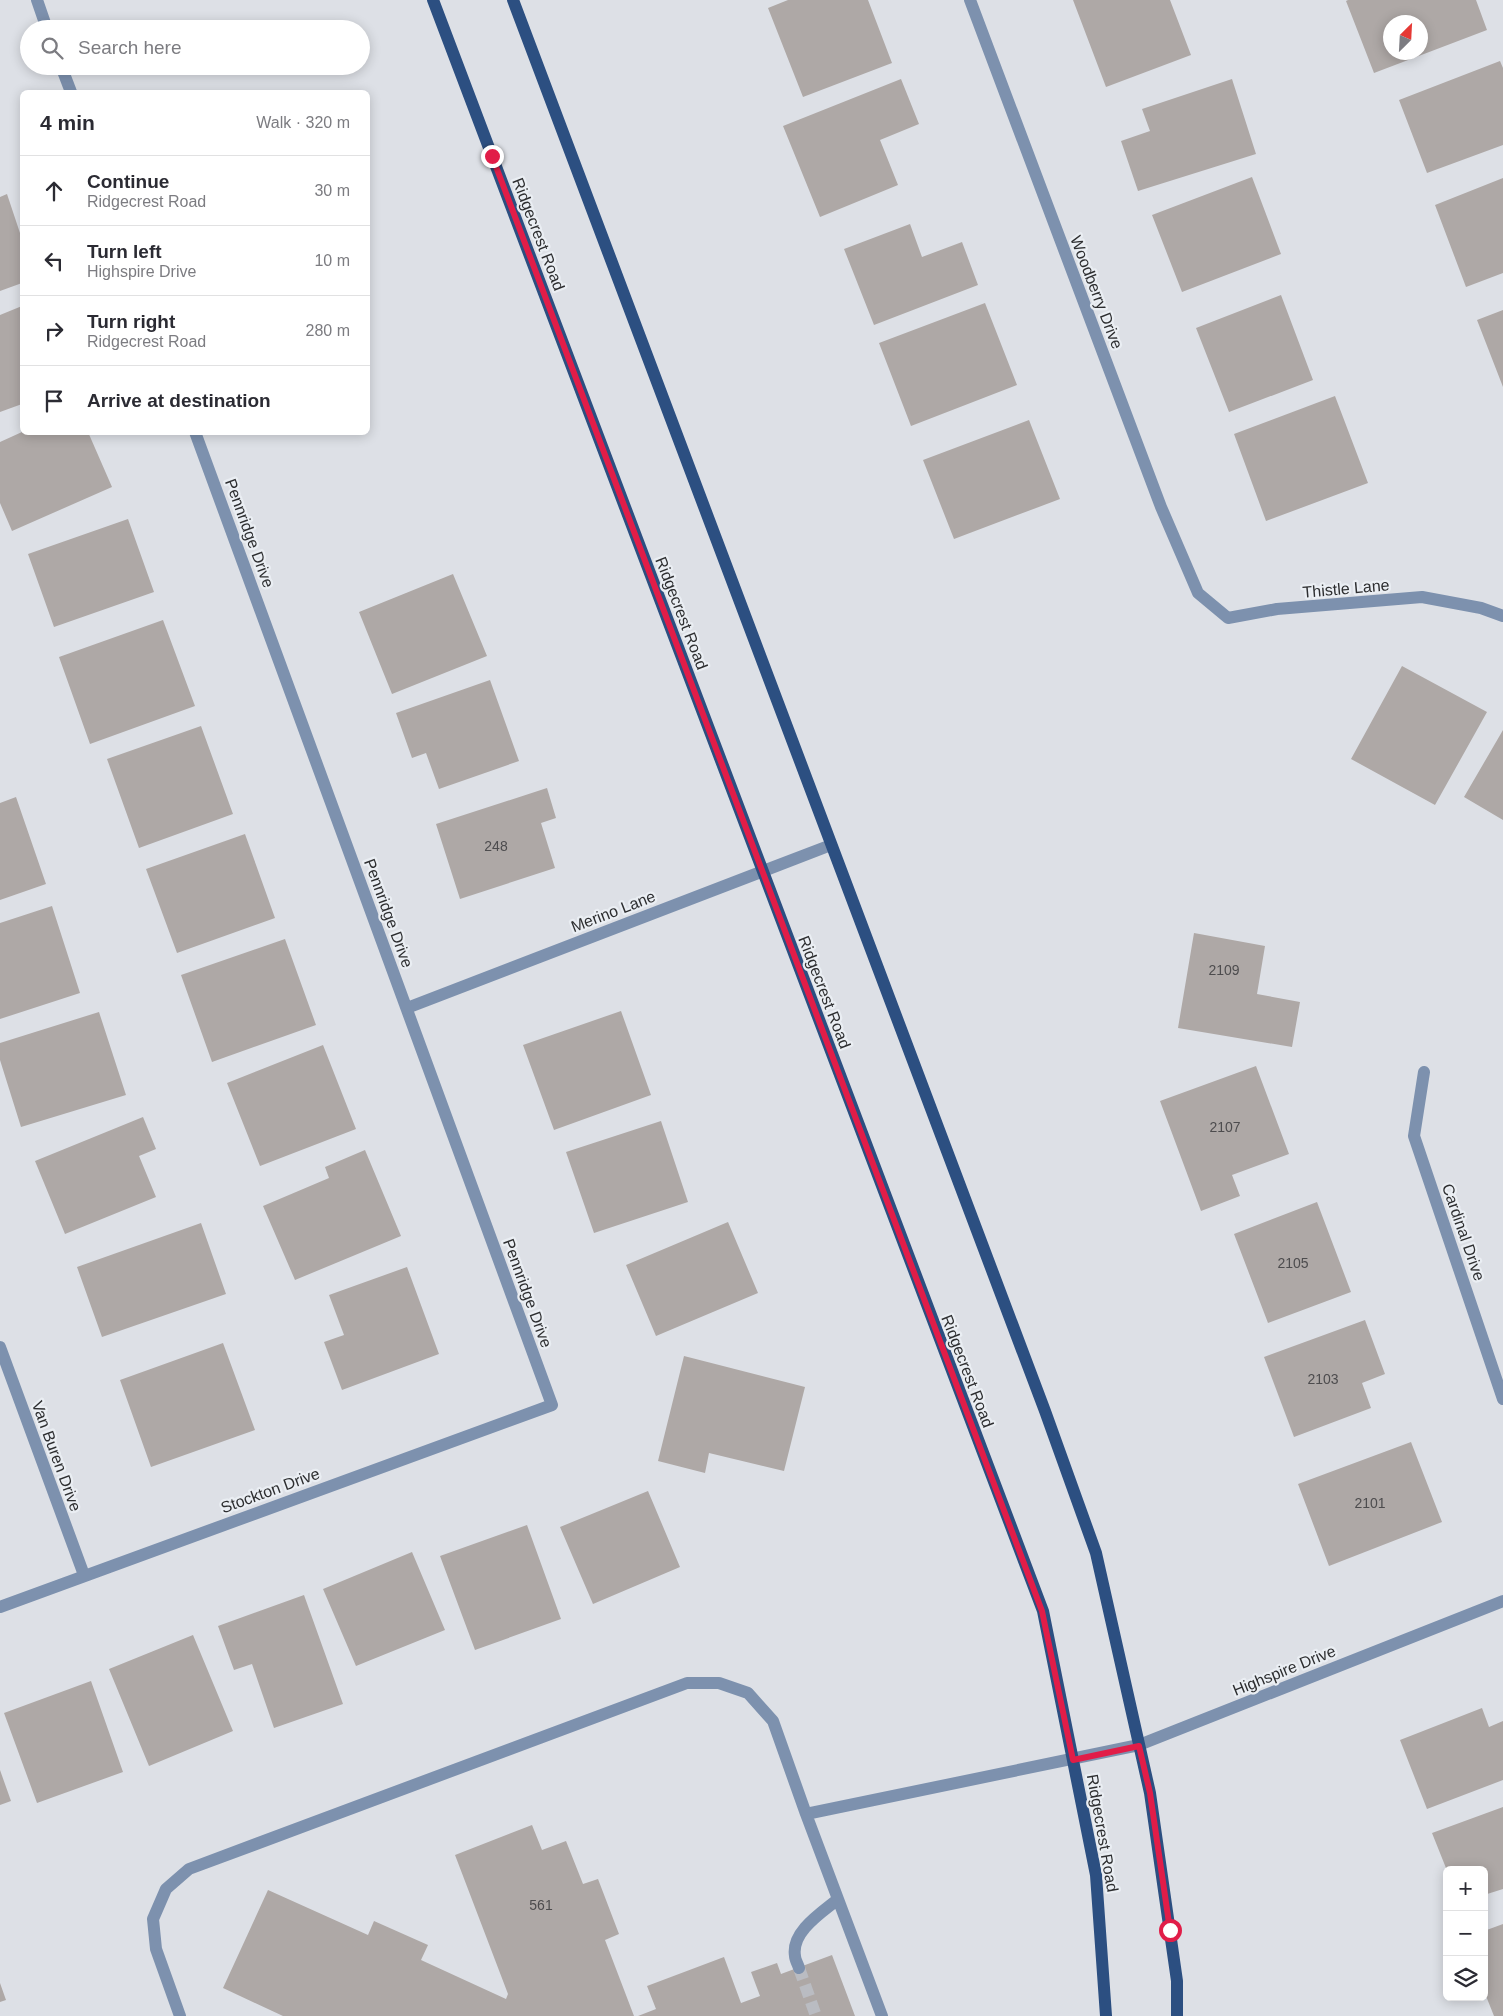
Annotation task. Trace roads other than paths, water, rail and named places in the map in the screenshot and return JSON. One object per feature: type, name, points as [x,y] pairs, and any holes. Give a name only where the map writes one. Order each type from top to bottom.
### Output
[{"type":"main road","name":"Ridgecrest Road","points":[[434,0],[1042,1611],[1096,1875],[1106,2016]]},
{"type":"main road","points":[[513,0],[1038,1393],[1096,1553],[1150,1793],[1177,1981],[1177,2016]]},
{"type":"street","points":[[37,0],[44,20]]},
{"type":"street","name":"Woodberry Drive","points":[[970,0],[1161,507],[1198,593]]},
{"type":"street","points":[[64,75],[70,90]]},
{"type":"street","name":"Pennridge Drive","points":[[196,435],[552,1405]]},
{"type":"street","name":"Thistle Lane","points":[[1198,593],[1228,618],[1277,610],[1422,597],[1481,608],[1503,616]]},
{"type":"street","name":"Merino Lane","points":[[406,1008],[831,845]]},
{"type":"street","name":"Cardinal Drive","points":[[1424,1072],[1414,1136],[1503,1399]]},
{"type":"street","name":"Van Buren Drive","points":[[0,1347],[84,1575]]},
{"type":"street","name":"Stockton Drive","points":[[0,1607],[552,1405]]},
{"type":"street","name":"Highspire Drive","points":[[806,1814],[1139,1746],[1503,1601]]},
{"type":"street","points":[[180,2016],[156,1949],[154,1919],[166,1889],[190,1868],[687,1683],[719,1683],[748,1693],[773,1721],[882,2016]]},
{"type":"street","points":[[799,1968],[794,1956],[797,1940],[808,1925],[838,1900]]},
{"type":"tunnel","points":[[799,1968],[816,2016]]}]
